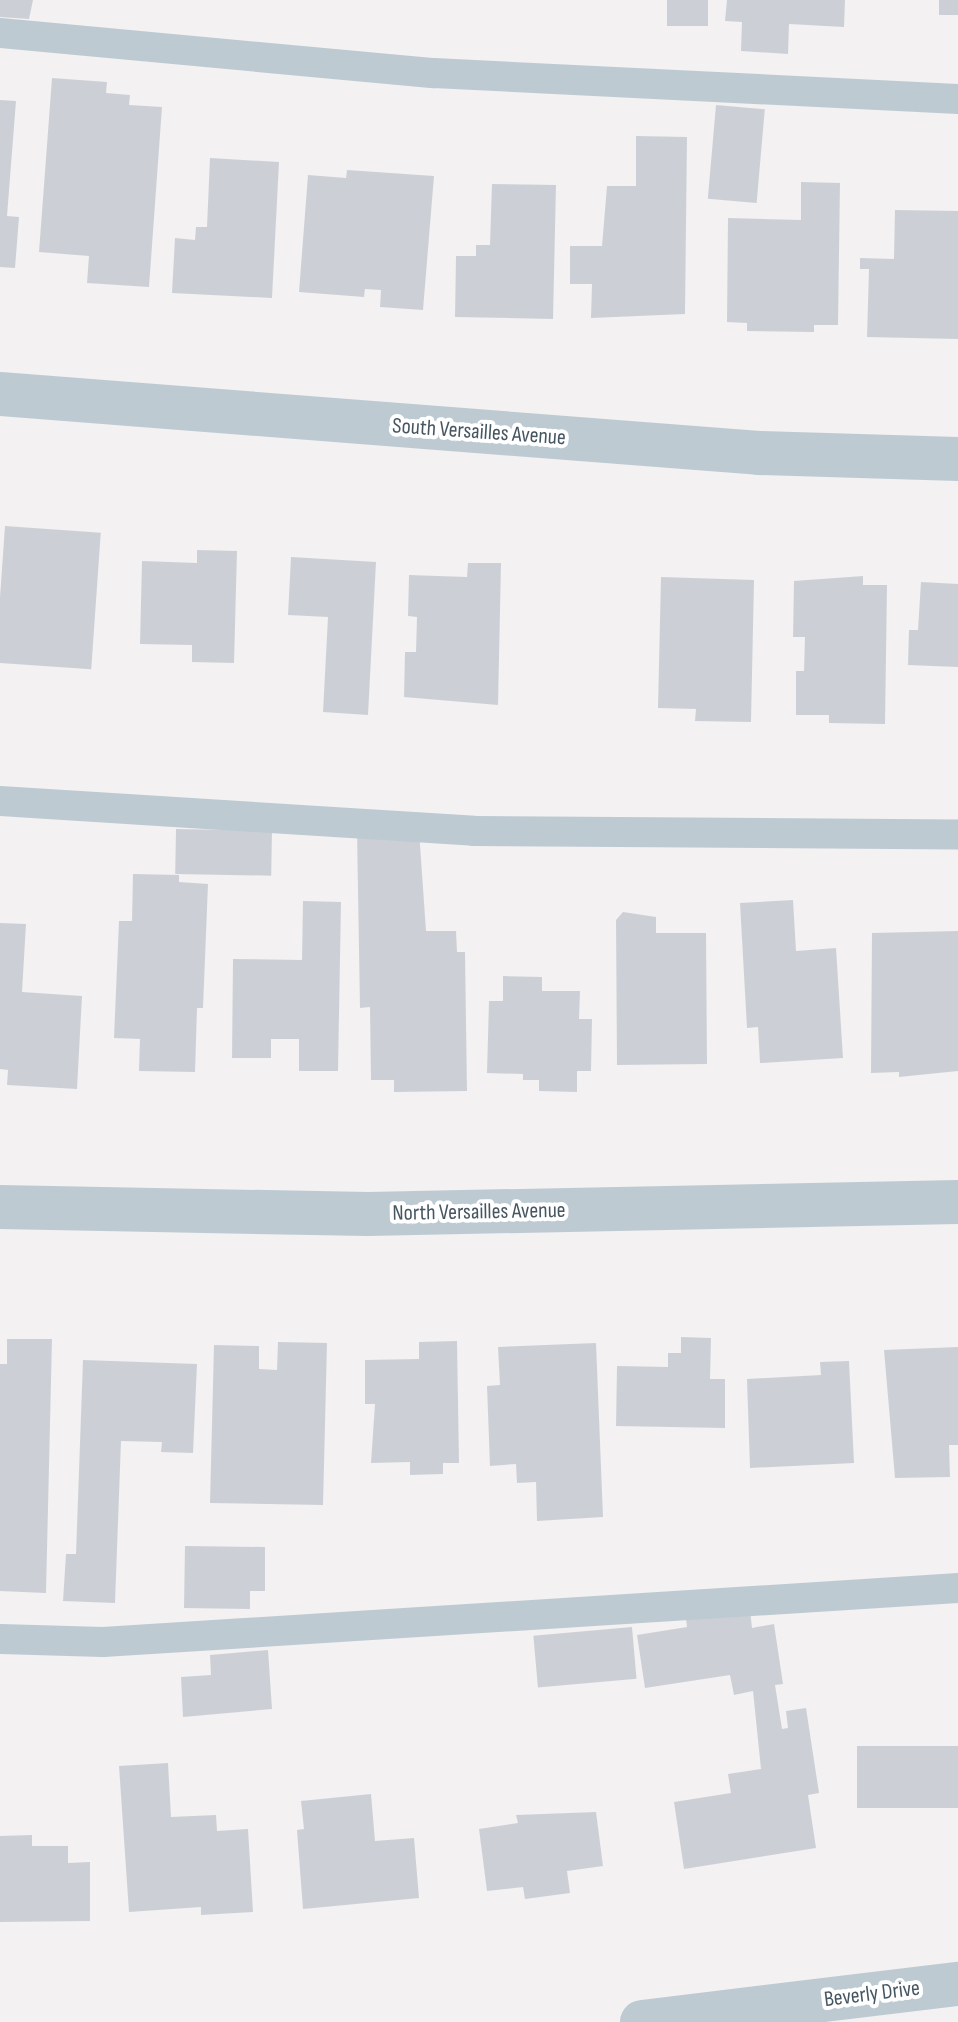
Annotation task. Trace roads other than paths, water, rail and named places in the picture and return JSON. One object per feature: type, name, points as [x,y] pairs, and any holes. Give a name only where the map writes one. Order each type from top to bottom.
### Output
[{"type":"street","name":"South Versailles Avenue","points":[[0,394],[759,453],[958,459]]},
{"type":"street","name":"North Versailles Avenue","points":[[0,1207],[368,1214],[958,1202]]},
{"type":"street","name":"Beverly Drive","points":[[642,2022],[958,1984]]},
{"type":"lane","points":[[0,33],[434,73],[958,99]]},
{"type":"lane","points":[[0,801],[474,831],[958,834]]},
{"type":"lane","points":[[0,1639],[103,1642],[958,1588]]}]
